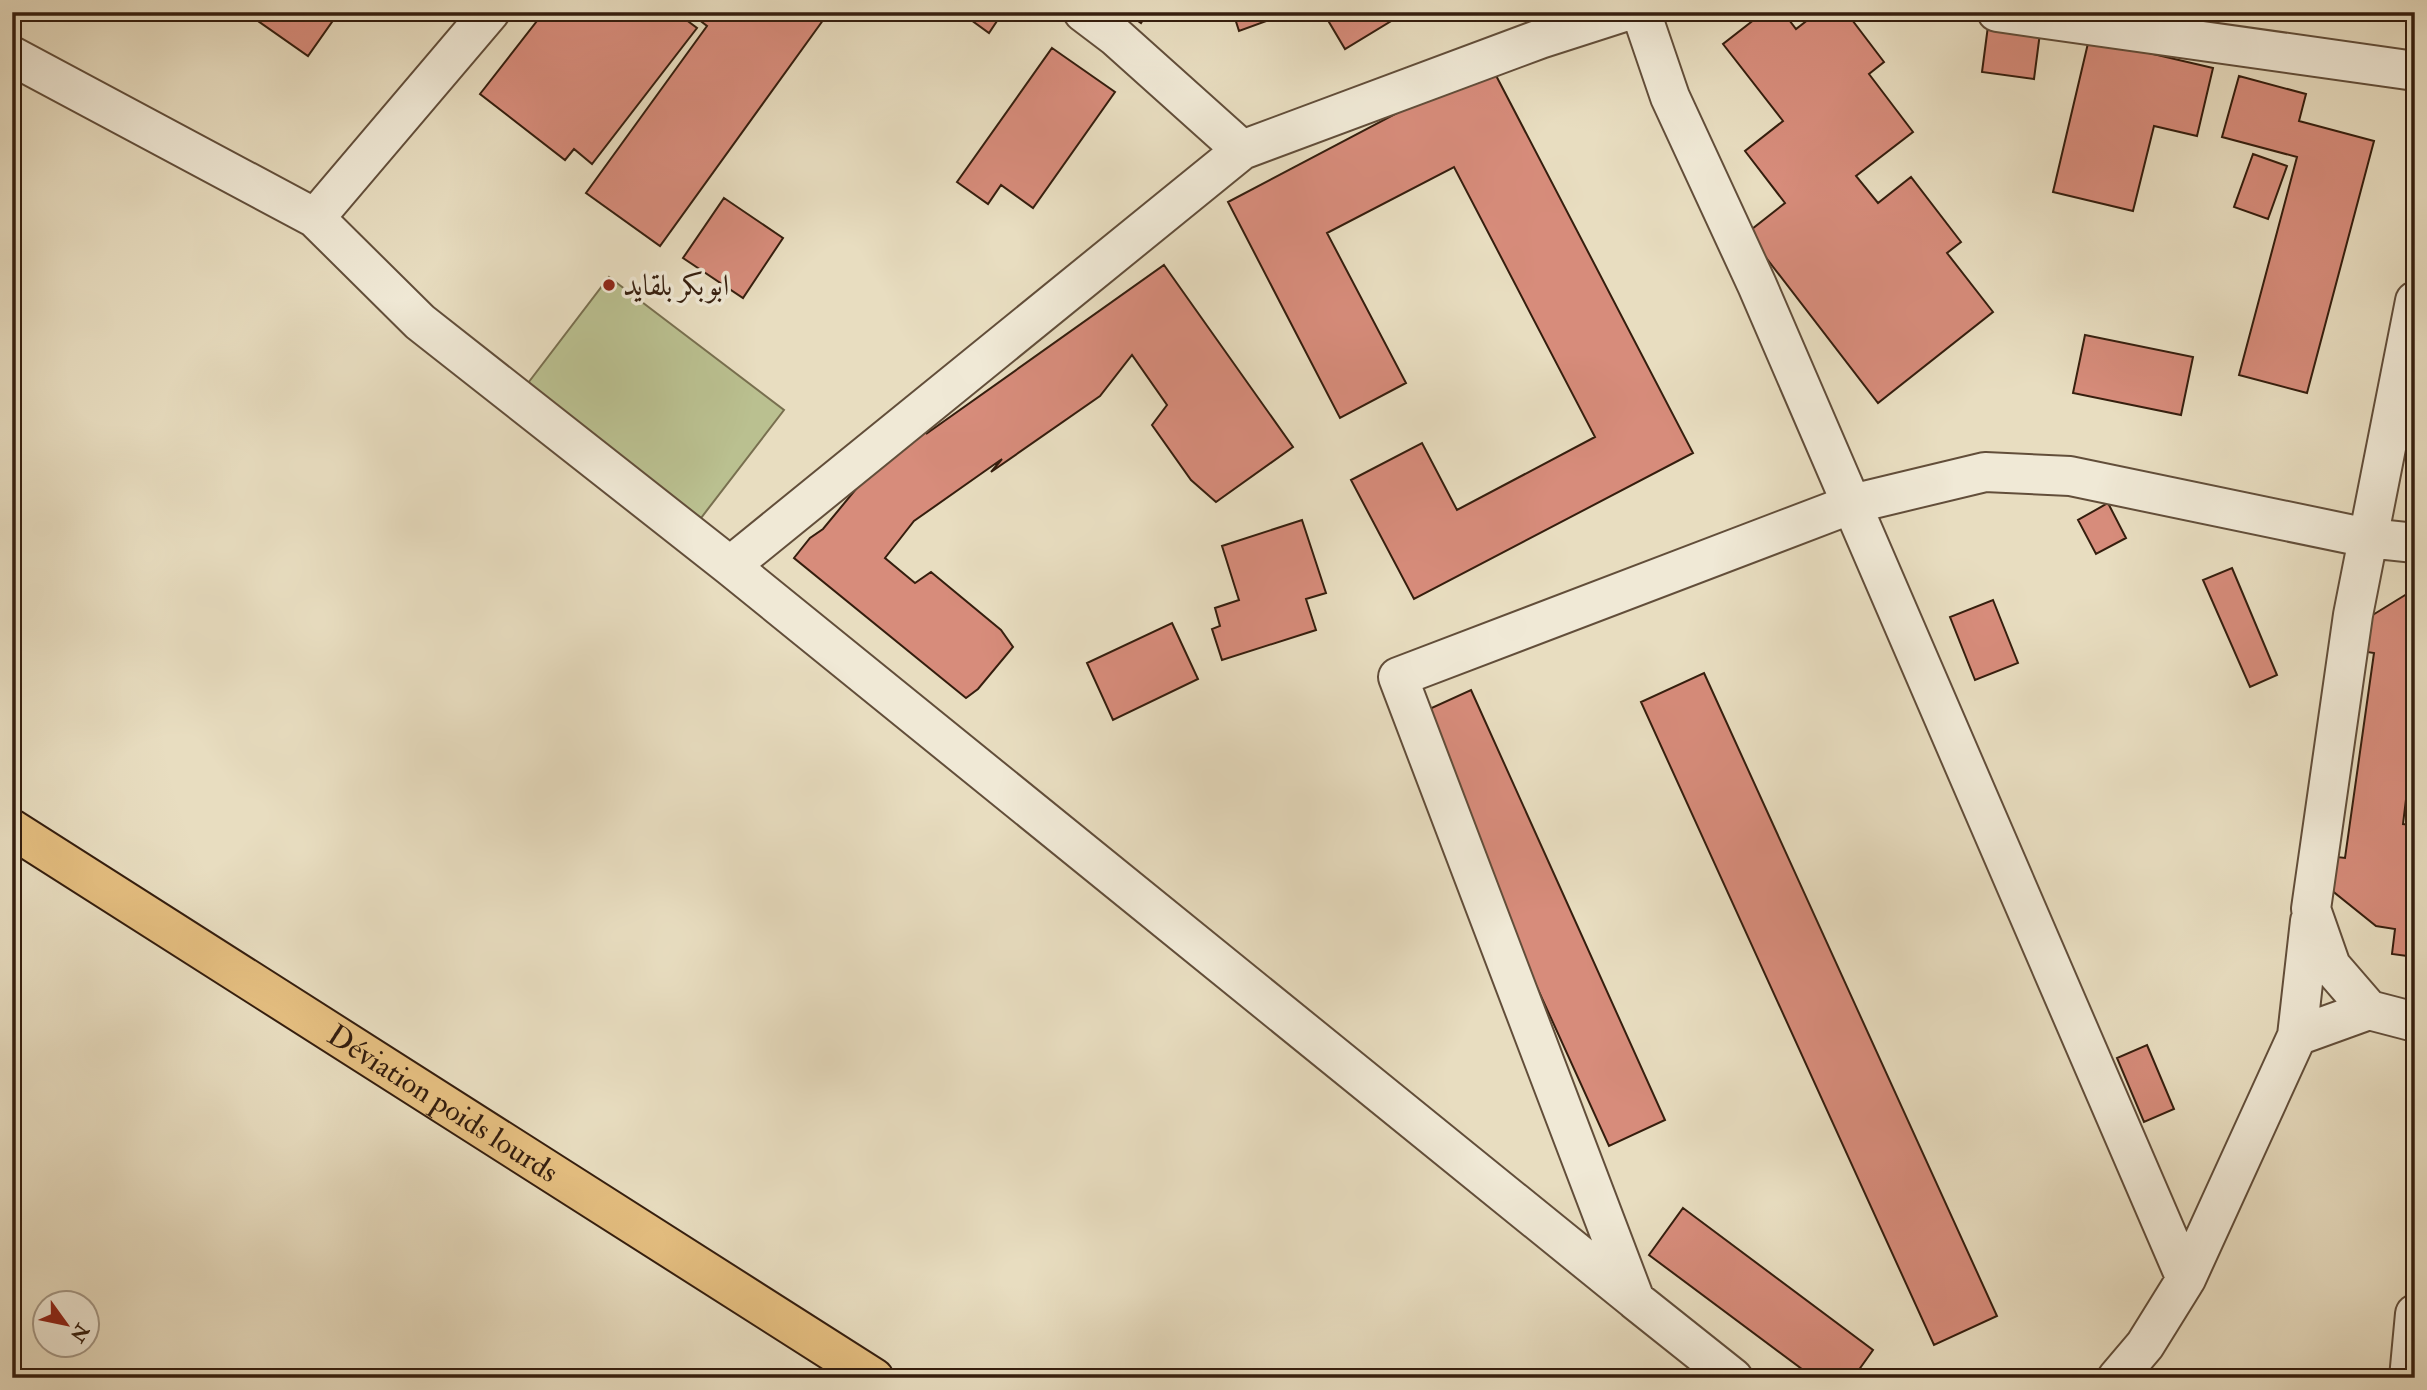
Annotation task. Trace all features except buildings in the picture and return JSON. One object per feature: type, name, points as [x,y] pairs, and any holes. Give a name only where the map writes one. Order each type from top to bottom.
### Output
[{"type":"main road","name":"Déviation poids lourds","points":[[12,829],[874,1378]]},
{"type":"street","points":[[316,218],[490,12]]},
{"type":"street","points":[[1083,12],[1116,37],[1242,150]]},
{"type":"street","points":[[730,566],[1242,150],[1540,39],[1624,12]]},
{"type":"street","points":[[1641,12],[1670,96],[1757,285],[2186,1279]]},
{"type":"street","points":[[1997,12],[2415,71]]},
{"type":"street","points":[[12,56],[316,218],[420,322],[730,566],[1733,1378]]},
{"type":"street","points":[[2117,1378],[2145,1345],[2186,1279],[2297,1036],[2311,909],[2353,615],[2414,306]]},
{"type":"street","points":[[1635,1300],[1398,677],[1852,504],[1985,472],[2070,476],[2368,538],[2415,543]]},
{"type":"street","points":[[2311,909],[2331,966],[2369,1010]]},
{"type":"street","points":[[2297,1036],[2369,1010],[2415,1021]]},
{"type":"street","points":[[2409,1378],[2415,1314]]},
{"type":"green space","points":[[609,277],[784,410],[701,518],[525,387]]},
{"type":"place","name":"ابوبكر بلقايد","points":[[609,285]]}]
